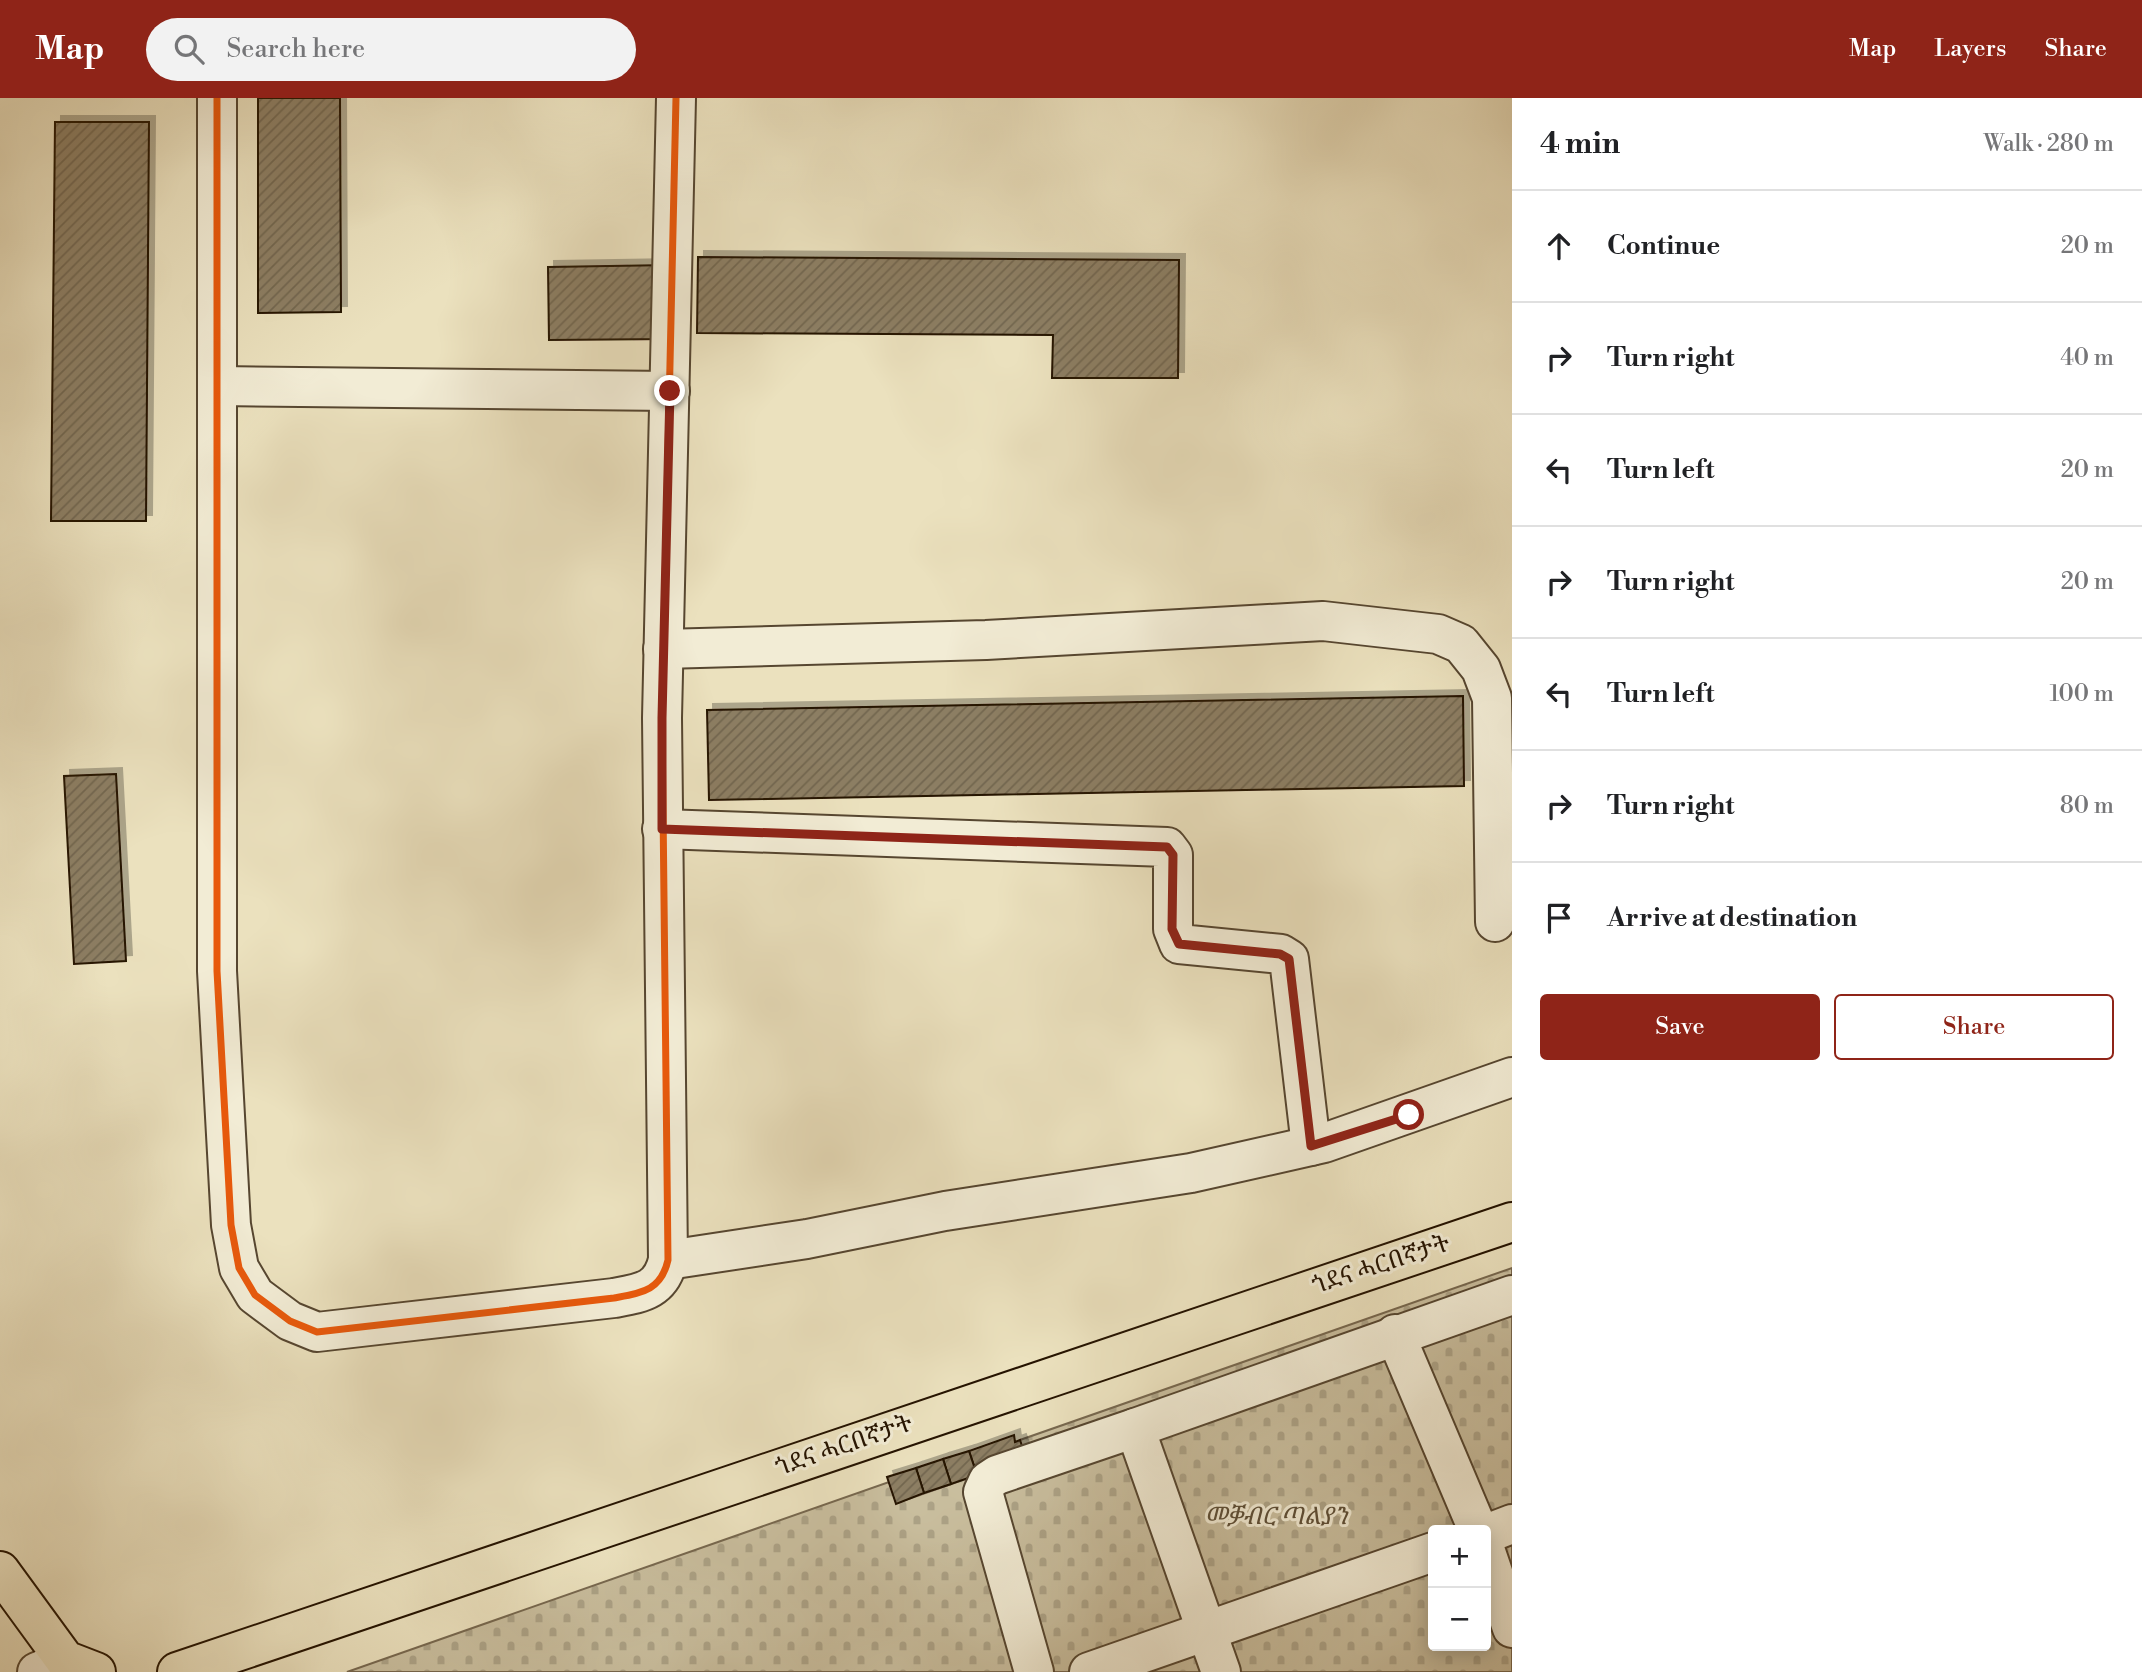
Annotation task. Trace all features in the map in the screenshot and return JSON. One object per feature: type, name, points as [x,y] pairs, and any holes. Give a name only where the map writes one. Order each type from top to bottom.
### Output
[{"type":"main road","name":"ጎደና ሓርበኛታት","points":[[177,1672],[1512,1222]]},
{"type":"main road","points":[[0,1571],[66,1668]]},
{"type":"street","points":[[217,98],[217,971],[231,1225],[239,1268],[255,1295],[290,1321],[317,1332],[636,1294],[658,1285],[668,1261],[662,829],[663,649],[676,98]]},
{"type":"street","points":[[219,386],[670,391]]},
{"type":"street","points":[[663,649],[986,640],[1323,621],[1438,634],[1461,644],[1480,669],[1493,698],[1496,922]]},
{"type":"street","points":[[662,829],[1167,847],[1173,855],[1172,929],[1179,944],[1280,954],[1289,959],[1311,1146]]},
{"type":"street","points":[[668,1261],[807,1239],[945,1211],[1191,1173],[1311,1146],[1409,1115],[1512,1077]]},
{"type":"street","points":[[1034,1672],[983,1492],[988,1481],[997,1475],[1512,1295]]},
{"type":"street","points":[[1395,1334],[1476,1525]]},
{"type":"street","points":[[1135,1427],[1221,1672]]},
{"type":"street","points":[[1491,1532],[1512,1524]]},
{"type":"street","points":[[1089,1672],[1428,1554]]},
{"type":"street","points":[[1491,1567],[1512,1628]]},
{"type":"green space","name":"መቓብር ጣልያን","points":[[1512,1268],[1512,1672],[347,1672],[889,1482],[897,1503],[977,1475],[1020,1440]]},
{"type":"building","points":[[258,98],[340,98],[341,312],[258,313]]},
{"type":"building","points":[[55,122],[149,122],[146,521],[51,521]]},
{"type":"building","points":[[698,257],[1179,260],[1178,378],[1052,378],[1053,335],[697,333]]},
{"type":"building","points":[[670,265],[671,339],[549,340],[548,267]]},
{"type":"building","points":[[1463,696],[1464,786],[709,800],[707,710]]},
{"type":"building","points":[[116,774],[126,961],[74,964],[64,776]]},
{"type":"building","points":[[1014,1435],[1015,1442],[1020,1440],[1026,1458],[977,1475],[969,1451]]},
{"type":"building","points":[[969,1451],[977,1475],[951,1484],[943,1459]]},
{"type":"building","points":[[943,1459],[951,1484],[924,1493],[916,1468]]},
{"type":"building","points":[[916,1468],[924,1493],[896,1504],[887,1477]]},
{"type":"cycle path","points":[[217,98],[217,971],[231,1225],[239,1268],[255,1295],[290,1321],[317,1332],[624,1296],[649,1289],[660,1278],[668,1260],[662,718],[676,98]]},
{"type":"route","points":[[670,391],[662,829],[1167,847],[1173,855],[1172,929],[1179,944],[1280,954],[1289,959],[1311,1146],[1409,1115]]}]
